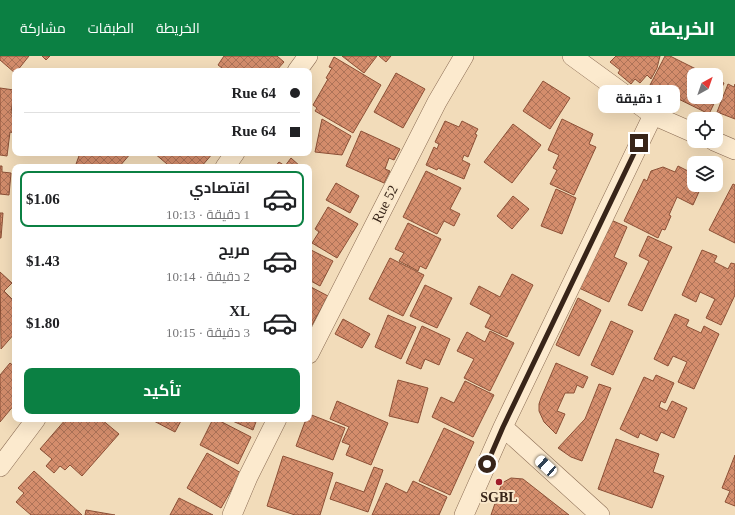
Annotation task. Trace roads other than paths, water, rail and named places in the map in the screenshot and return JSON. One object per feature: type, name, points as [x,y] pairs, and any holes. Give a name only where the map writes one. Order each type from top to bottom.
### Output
[{"type":"street","points":[[298,68],[308,56]]},
{"type":"street","name":"Rue 52","points":[[312,348],[436,102],[464,56]]},
{"type":"street","points":[[572,56],[653,115],[687,130]]},
{"type":"street","points":[[464,515],[503,427],[653,115]]},
{"type":"street","points":[[723,145],[735,150]]},
{"type":"street","points":[[0,467],[34,422]]},
{"type":"street","points":[[232,515],[248,477],[276,422]]},
{"type":"street","points":[[503,427],[600,515]]},
{"type":"place","name":"SGBL","points":[[499,482]]}]
